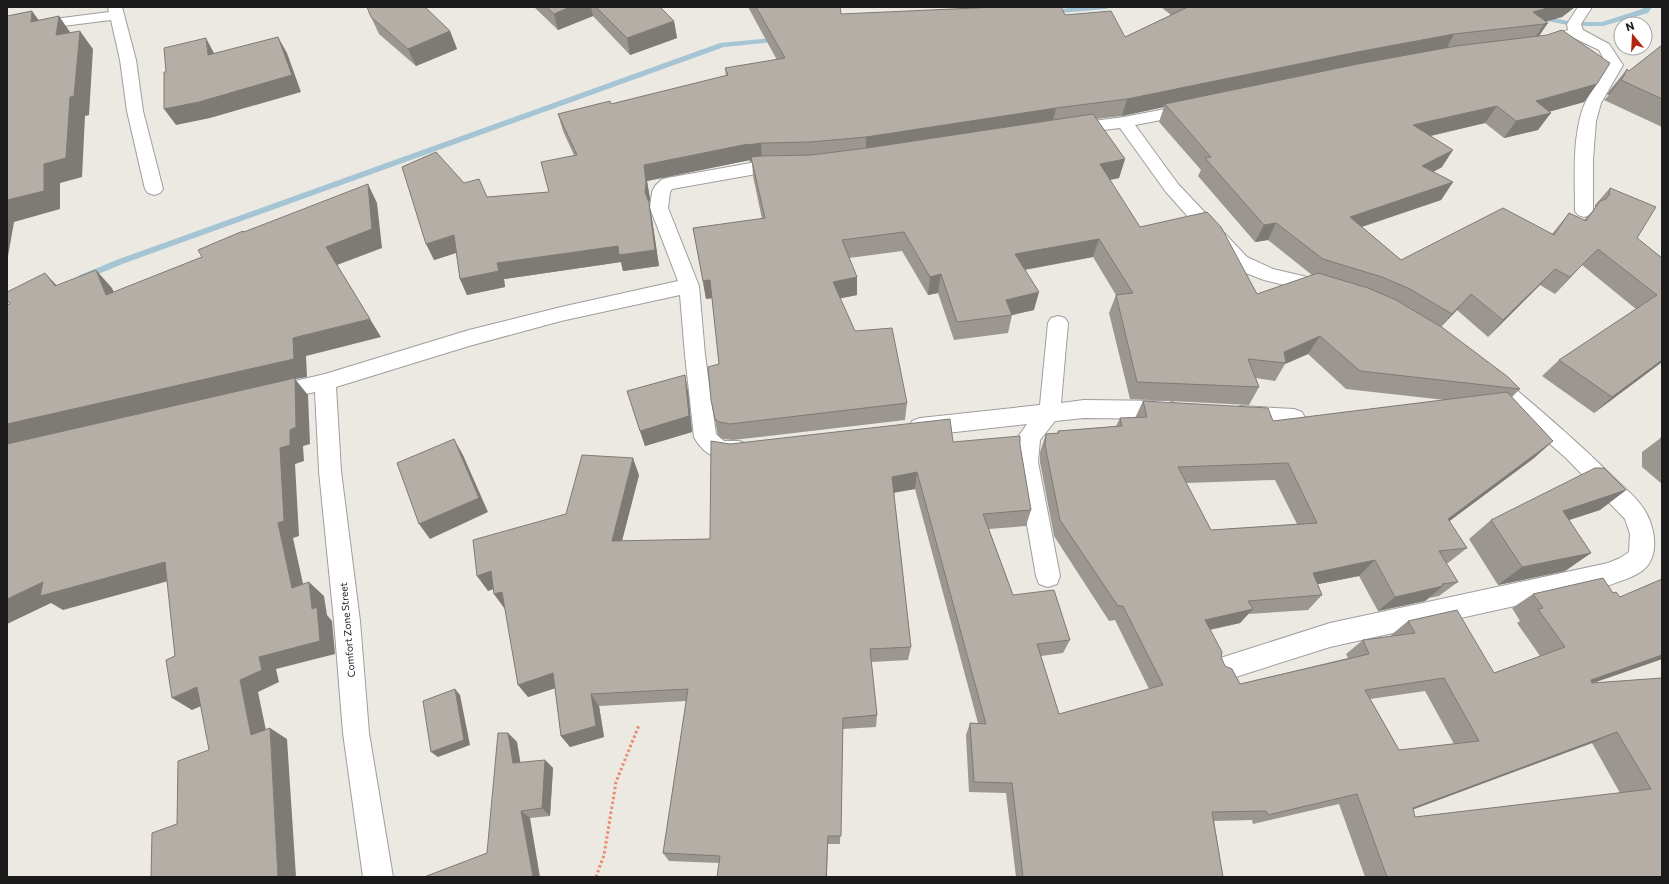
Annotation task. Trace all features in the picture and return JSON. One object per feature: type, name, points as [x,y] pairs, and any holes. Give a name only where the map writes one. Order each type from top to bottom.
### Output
[{"type":"street","points":[[1584,211],[1586,140],[1591,108],[1611,76],[1614,65],[1607,50],[1596,43],[1583,38],[1576,32],[1574,24],[1585,7]]},
{"type":"street","points":[[7,29],[117,11],[128,60],[135,111],[154,189]]},
{"type":"street","points":[[1527,47],[1535,46],[1576,32]]},
{"type":"street","points":[[1052,131],[1124,122],[1209,105]]},
{"type":"street","points":[[1124,122],[1172,188],[1240,262],[1262,273],[1316,284],[1346,294]]},
{"type":"street","points":[[756,448],[733,451],[722,450],[712,447],[705,437],[689,286],[659,208],[661,192],[664,186],[762,167],[797,166]]},
{"type":"street","points":[[256,398],[325,382],[468,338],[522,324],[689,286]]},
{"type":"street","points":[[1048,576],[1027,462],[1030,437],[1050,412],[1058,323]]},
{"type":"street","points":[[1223,669],[1330,635],[1610,574],[1629,566],[1639,558],[1643,531],[1632,512],[1574,452],[1477,370]]},
{"type":"street","name":"Comfort Zone Street","points":[[325,382],[330,471],[347,621],[356,733],[378,877]]},
{"type":"street","points":[[902,430],[1084,409],[1186,411]]},
{"type":"street","points":[[1225,414],[1294,418]]},
{"type":"path","points":[[596,877],[604,854],[616,782],[639,725]]},
{"type":"building","points":[[367,7],[425,7],[450,31],[408,49],[371,17]]},
{"type":"building","points":[[547,7],[570,7],[554,14]]},
{"type":"building","points":[[596,7],[660,7],[674,21],[627,38]]},
{"type":"building","points":[[756,7],[840,7],[841,14],[997,7],[1061,7],[1065,15],[1111,11],[1125,37],[1186,8],[1185,7],[1551,7],[1533,12],[1548,23],[1544,24],[1454,34],[1357,52],[1127,99],[1056,108],[866,137],[810,142],[748,144],[644,165],[646,183],[645,192],[649,203],[655,250],[619,255],[618,246],[497,263],[499,271],[460,279],[454,235],[426,244],[402,167],[436,152],[464,183],[479,179],[487,197],[549,192],[541,162],[577,155],[558,114],[610,101],[611,104],[728,75],[725,68],[785,58]]},
{"type":"building","points":[[32,11],[31,22],[59,16],[56,35],[80,31],[74,96],[70,97],[66,158],[44,164],[44,191],[7,200],[7,16]]},
{"type":"building","points":[[1562,30],[1610,63],[1597,84],[1536,101],[1551,113],[1516,121],[1497,106],[1413,125],[1453,150],[1422,166],[1453,182],[1350,217],[1401,260],[1503,208],[1554,235],[1569,213],[1586,221],[1600,201],[1606,199],[1609,195],[1610,188],[1656,207],[1637,238],[1662,258],[1662,360],[1612,397],[1559,360],[1657,295],[1598,249],[1570,277],[1555,269],[1503,320],[1471,294],[1452,314],[1410,289],[1382,277],[1323,259],[1276,223],[1264,225],[1205,158],[1211,157],[1165,104],[1358,64],[1456,46],[1547,35]]},
{"type":"building","points":[[278,37],[292,75],[199,102],[164,109],[164,72],[166,72],[164,48],[206,38],[208,55]]},
{"type":"building","points":[[1662,45],[1662,99],[1621,80],[1627,69],[1629,71],[1648,56],[1653,56],[1653,52]]},
{"type":"building","points":[[1093,114],[1125,159],[1100,164],[1140,227],[1207,212],[1221,227],[1257,294],[1318,273],[1368,288],[1396,300],[1443,328],[1508,377],[1520,389],[1360,371],[1320,336],[1284,352],[1286,363],[1248,359],[1259,387],[1137,382],[1116,295],[1133,293],[1099,239],[1015,254],[1039,292],[1006,300],[1012,315],[957,322],[941,274],[930,277],[904,232],[842,240],[857,277],[833,282],[855,331],[892,328],[907,403],[730,424],[719,422],[715,419],[711,400],[708,367],[719,364],[710,280],[703,281],[693,228],[765,218],[751,157],[811,155],[867,148]]},
{"type":"building","points":[[368,184],[372,229],[326,247],[370,319],[293,338],[294,359],[7,424],[7,305],[10,304],[7,300],[7,292],[45,273],[55,286],[96,270],[106,295],[202,257],[198,250],[243,231],[244,232]]},
{"type":"building","points":[[685,375],[689,416],[640,431],[627,391]]},
{"type":"building","points":[[295,378],[296,427],[290,430],[290,445],[280,448],[284,521],[278,523],[292,588],[309,582],[312,609],[317,607],[320,641],[259,657],[262,670],[240,680],[251,735],[270,728],[278,877],[151,877],[152,833],[177,824],[178,761],[209,750],[197,687],[172,698],[166,660],[175,656],[165,562],[40,596],[43,582],[7,599],[7,444]]},
{"type":"building","points":[[1507,392],[1553,441],[1448,519],[1467,548],[1439,551],[1458,582],[1442,584],[1443,586],[1395,597],[1375,560],[1313,573],[1322,595],[1248,601],[1253,609],[1205,620],[1222,652],[1221,657],[1225,666],[1232,669],[1240,684],[1369,654],[1363,640],[1415,633],[1408,621],[1457,610],[1494,673],[1565,647],[1538,609],[1543,608],[1533,594],[1603,578],[1613,593],[1616,592],[1620,597],[1662,579],[1662,655],[1591,680],[1592,683],[1662,678],[1662,877],[1387,877],[1357,794],[1268,815],[1266,811],[1212,812],[1223,877],[1023,877],[1012,783],[974,782],[970,723],[986,724],[917,472],[892,477],[911,647],[870,649],[877,715],[843,718],[841,836],[828,836],[826,877],[717,877],[720,856],[663,853],[688,689],[591,694],[596,726],[561,736],[553,673],[518,685],[502,592],[494,594],[491,571],[477,576],[473,540],[566,514],[582,455],[633,458],[612,541],[710,539],[711,441],[730,444],[950,419],[953,442],[1020,436],[1020,445],[1031,510],[983,514],[1013,595],[1054,590],[1070,640],[1037,644],[1059,714],[1163,685],[1123,606],[1118,606],[1060,520],[1045,445],[1046,434],[1059,433],[1058,431],[1122,426],[1120,418],[1147,417],[1143,401],[1268,408],[1273,421]],"holes":[[[1288,463],[1317,523],[1211,530],[1178,467]],[[1444,678],[1479,741],[1399,750],[1365,690]],[[1617,732],[1651,789],[1415,817],[1413,808]]]},
{"type":"building","points":[[454,439],[479,498],[419,524],[397,463]]},
{"type":"building","points":[[1595,468],[1604,468],[1626,490],[1563,511],[1591,553],[1522,567],[1491,520]]},
{"type":"building","points":[[455,689],[464,740],[431,752],[423,701]]},
{"type":"building","points":[[498,733],[508,733],[513,763],[545,760],[542,808],[521,811],[533,877],[424,877],[487,853]]},
{"type":"waterway","points":[[1049,12],[1106,7]]},
{"type":"waterway","points":[[1536,17],[1574,24],[1603,24],[1645,11],[1648,7]]},
{"type":"waterway","points":[[83,277],[122,261],[723,45],[781,39]]}]
